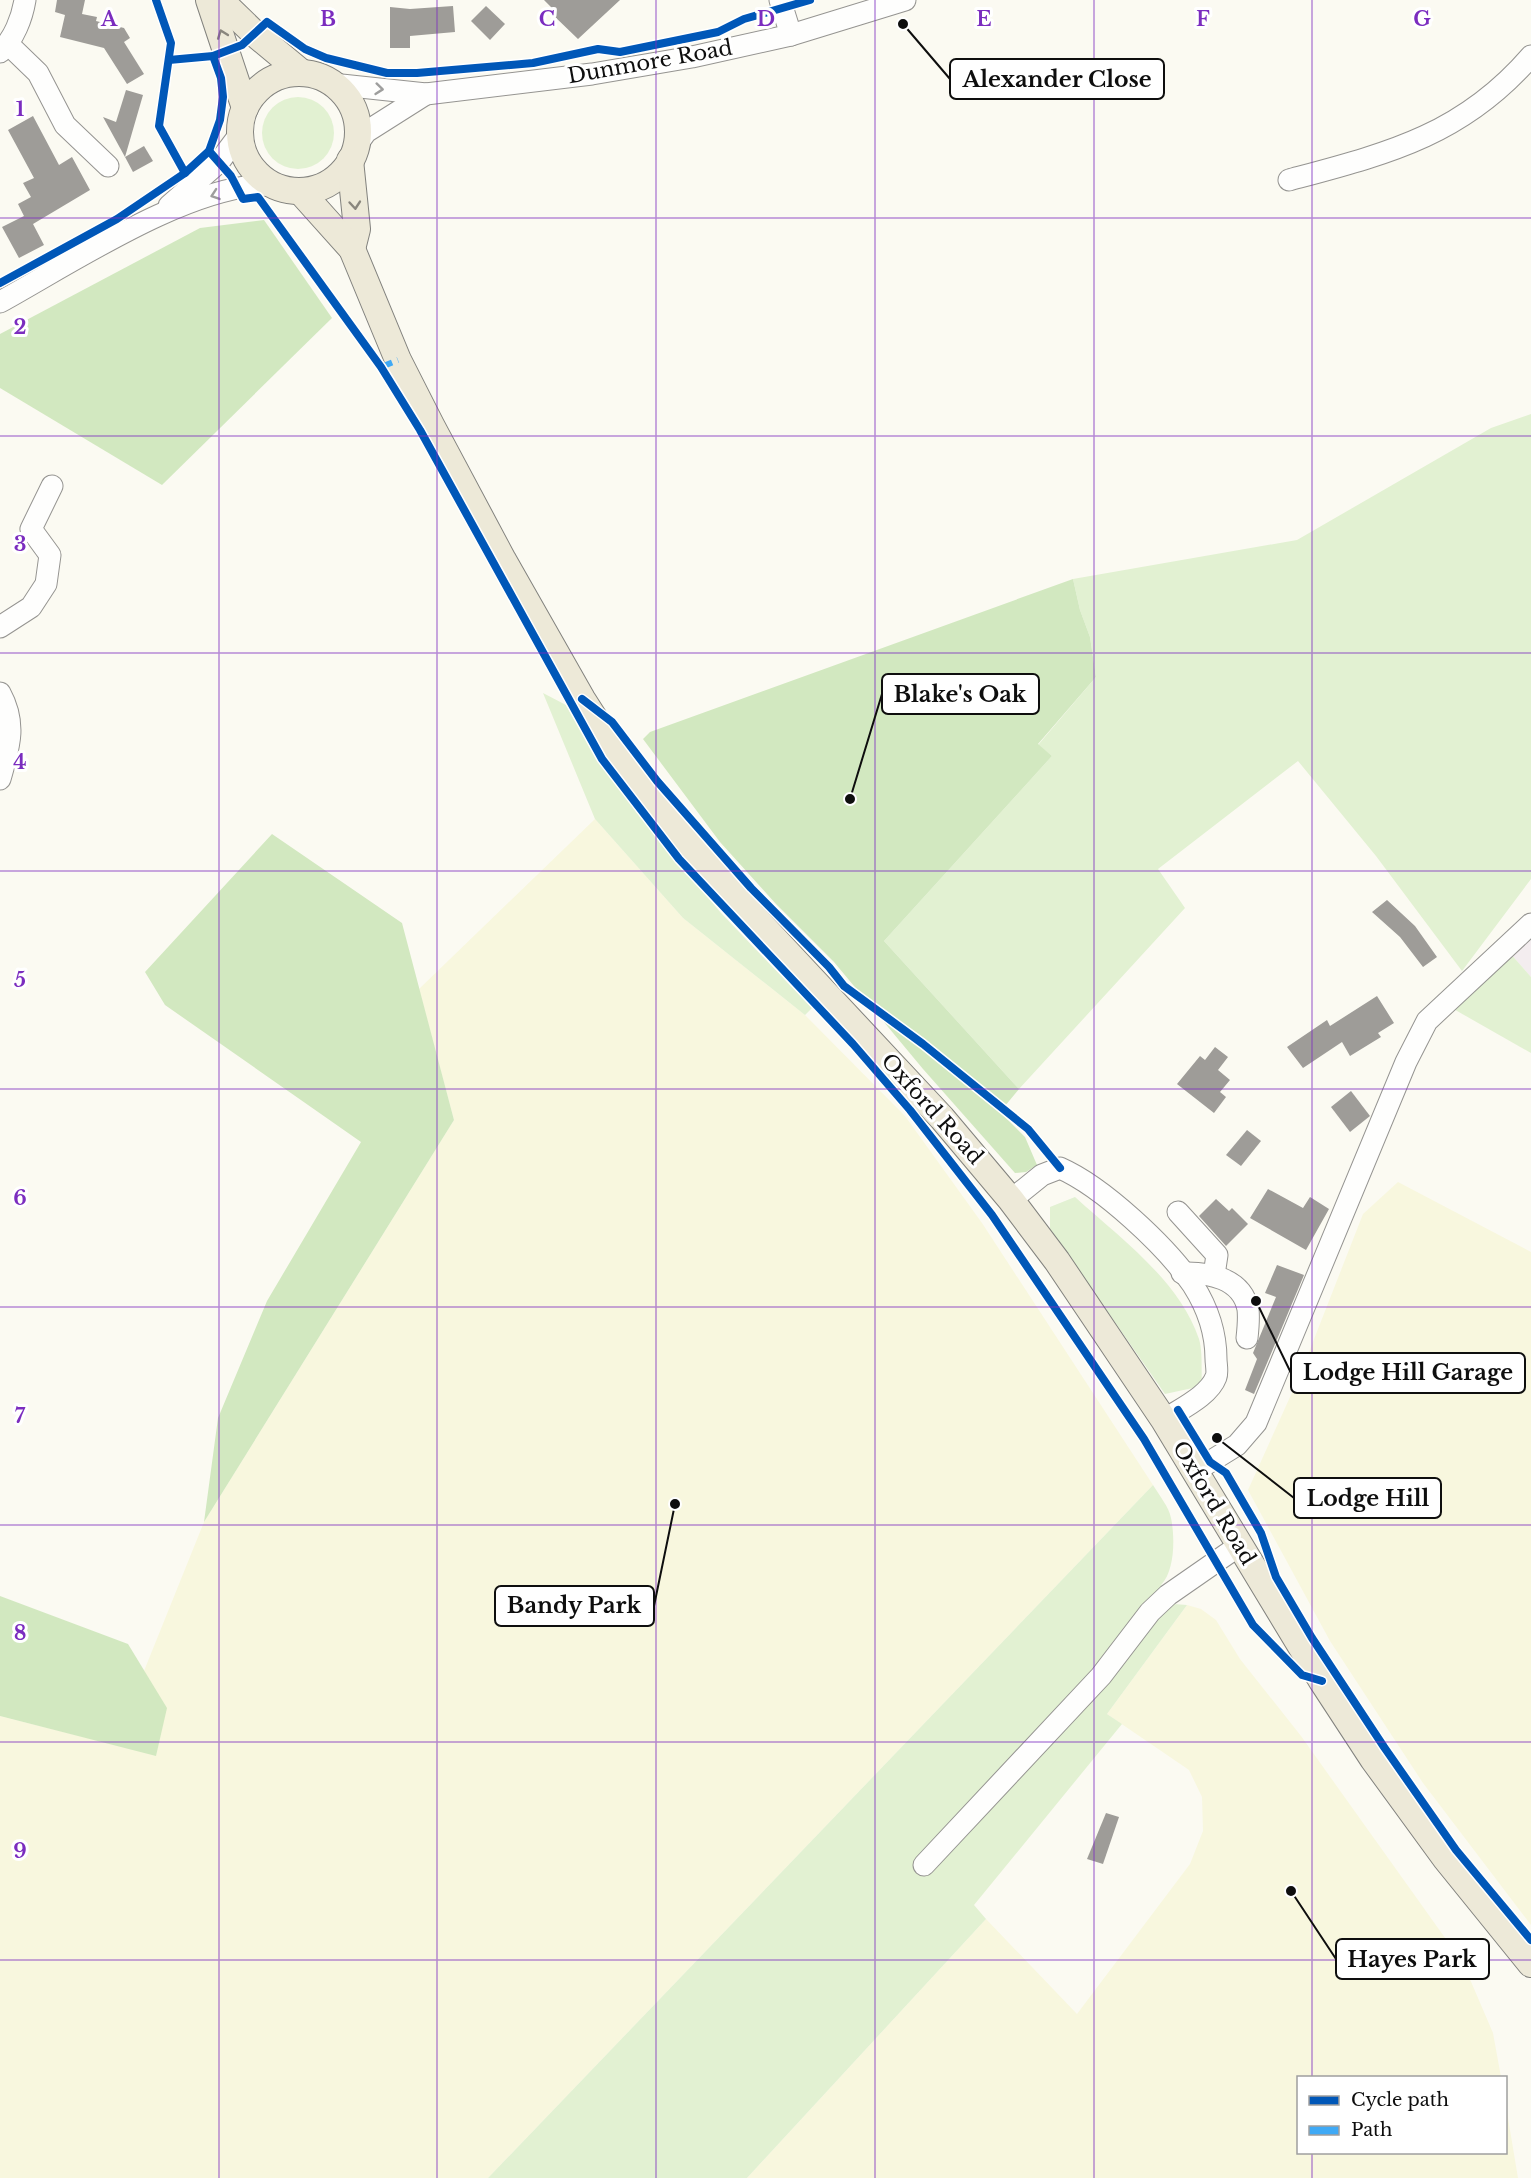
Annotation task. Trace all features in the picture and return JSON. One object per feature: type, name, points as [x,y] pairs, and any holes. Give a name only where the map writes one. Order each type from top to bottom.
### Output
[{"type":"main road","points":[[209,0],[245,108]]},
{"type":"main road","points":[[220,0],[255,34],[302,73]]},
{"type":"main road","points":[[352,249],[357,229],[353,153],[357,128],[354,111],[345,96],[332,84],[318,76],[302,73],[279,76],[259,89],[245,108],[240,134],[242,150],[249,164],[259,176],[272,185],[300,191],[320,187],[338,176],[353,153]]},
{"type":"main road","name":"Oxford Road","points":[[300,191],[352,249],[398,360],[437,435],[503,560],[582,699],[614,749],[692,849],[942,1118],[1011,1200],[1057,1260],[1164,1420],[1322,1681],[1372,1759],[1446,1859],[1531,1964]]},
{"type":"street","points":[[25,0],[23,11],[4,48],[38,73],[65,125],[108,166]]},
{"type":"street","points":[[780,0],[791,35]]},
{"type":"street","name":"Dunmore Road","points":[[332,84],[426,94],[592,74],[692,57],[791,35],[905,0]]},
{"type":"street","points":[[1289,180],[1389,153],[1455,122],[1508,82],[1531,56]]},
{"type":"street","name":"Dunmore Road","points":[[353,153],[366,132],[426,94]]},
{"type":"street","points":[[159,214],[219,162],[240,134]]},
{"type":"street","points":[[0,302],[159,214],[237,187],[272,185]]},
{"type":"street","points":[[0,627],[31,606],[46,584],[50,555],[31,529],[52,486]]},
{"type":"street","points":[[0,693],[7,705],[12,736],[0,779]]},
{"type":"street","points":[[1195,1472],[1237,1445],[1256,1423],[1406,1062],[1427,1021],[1526,937]]},
{"type":"street","points":[[1011,1200],[1042,1175],[1060,1168],[1071,1173],[1103,1193],[1193,1285],[1207,1312],[1216,1341],[1217,1376],[1205,1392],[1164,1420]]},
{"type":"street","points":[[1178,1212],[1217,1255],[1214,1275]]},
{"type":"street","points":[[1182,1273],[1205,1272],[1226,1280],[1243,1297],[1248,1309],[1247,1338]]},
{"type":"street","points":[[924,1865],[1101,1676],[1150,1612],[1168,1594],[1240,1545]]},
{"type":"shaded area","points":[[1531,933],[1531,977],[1509,952]]},
{"type":"green space","points":[[291,97],[305,97],[324,107],[334,126],[334,140],[324,159],[305,169],[291,169],[272,159],[262,140],[262,126],[272,107]]},
{"type":"green space","points":[[264,220],[332,318],[162,485],[0,388],[0,334],[200,228]]},
{"type":"green space","points":[[1531,414],[1531,879],[1462,971],[1376,856],[1298,761],[1158,869],[1185,908],[1019,1089],[884,941],[1052,756],[1038,745],[1096,677],[1090,637],[1080,610],[1073,579],[1297,540],[1491,428]]},
{"type":"green space","points":[[1073,579],[1080,610],[1090,637],[1096,677],[1038,744],[1052,756],[884,941],[1019,1089],[1000,1112],[1025,1137],[1037,1165],[1026,1172],[1015,1173],[923,1069],[834,962],[776,904],[720,842],[643,739],[650,732]]},
{"type":"green space","points":[[543,693],[566,705],[598,760],[637,813],[721,913],[812,1008],[805,1015],[683,918],[595,819]]},
{"type":"green space","points":[[595,819],[683,918],[805,1015],[905,1116],[982,1223],[1153,1485],[488,2178],[0,2178],[0,1716],[156,1755],[166,1708],[144,1671],[204,1522],[454,1120],[419,989]]},
{"type":"green space","points":[[272,834],[402,923],[454,1120],[204,1522],[218,1418],[267,1301],[361,1142],[165,1005],[145,972]]},
{"type":"green space","points":[[1509,952],[1531,977],[1531,1053],[1450,1007]]},
{"type":"green space","points":[[1398,1182],[1531,1252],[1531,1925],[1423,1783],[1330,1641],[1248,1490],[1300,1375],[1363,1214]]},
{"type":"green space","points":[[1075,1197],[1129,1244],[1178,1298],[1199,1339],[1202,1386],[1165,1394],[1050,1229],[1050,1207]]},
{"type":"green space","points":[[1153,1485],[1168,1510],[1173,1535],[1171,1563],[1166,1579],[1161,1585],[1174,1604],[1187,1605],[1107,1714],[1122,1724],[974,1905],[986,1919],[747,2178],[488,2178]]},
{"type":"green space","points":[[0,1596],[128,1644],[167,1708],[156,1756],[0,1716]]},
{"type":"green space","points":[[1187,1605],[1201,1609],[1216,1620],[1240,1659],[1301,1736],[1463,1963],[1493,2033],[1501,2076],[1297,2076],[1297,2154],[1507,2154],[1507,2112],[1518,2178],[747,2178],[986,1919],[1077,2014],[1190,1864],[1203,1831],[1202,1797],[1189,1770],[1107,1714]]},
{"type":"building","points":[[57,0],[85,0],[82,14],[97,17],[96,21],[124,28],[130,38],[124,42],[144,74],[127,84],[104,48],[60,37],[65,15],[55,12]]},
{"type":"building","points":[[544,0],[620,0],[578,39],[552,14],[555,11]]},
{"type":"building","points":[[453,6],[455,32],[410,36],[410,48],[390,48],[390,7],[410,9]]},
{"type":"building","points":[[486,6],[505,24],[490,40],[471,21]]},
{"type":"building","points":[[126,90],[143,95],[125,157],[103,117],[116,122]]},
{"type":"building","points":[[33,116],[59,165],[72,157],[90,190],[33,224],[44,245],[19,258],[2,227],[24,216],[18,204],[31,197],[23,183],[34,178],[8,130]]},
{"type":"building","points":[[144,146],[153,161],[133,172],[125,157]]},
{"type":"building","points":[[1387,900],[1415,926],[1437,957],[1423,967],[1400,937],[1372,912]]},
{"type":"building","points":[[1377,996],[1394,1023],[1378,1033],[1381,1037],[1350,1056],[1342,1042],[1303,1068],[1287,1047],[1327,1020],[1330,1026]]},
{"type":"building","points":[[1215,1047],[1228,1057],[1218,1070],[1230,1080],[1220,1092],[1226,1097],[1214,1113],[1177,1084],[1200,1056],[1205,1060]]},
{"type":"building","points":[[1351,1091],[1370,1116],[1350,1132],[1331,1107]]},
{"type":"building","points":[[1247,1130],[1261,1141],[1241,1166],[1226,1155]]},
{"type":"building","points":[[1268,1189],[1303,1208],[1310,1197],[1329,1209],[1306,1250],[1250,1218]]},
{"type":"building","points":[[1216,1199],[1229,1211],[1232,1208],[1248,1224],[1226,1246],[1199,1216]]},
{"type":"building","points":[[1277,1265],[1304,1275],[1254,1394],[1245,1390],[1257,1359],[1253,1353],[1276,1297],[1265,1293]]},
{"type":"building","points":[[1106,1813],[1119,1817],[1103,1864],[1087,1859]]},
{"type":"marked path","points":[[381,367],[398,360]]},
{"type":"cycle path","points":[[156,0],[171,43],[159,126],[185,173]]},
{"type":"cycle path","points":[[169,60],[213,56],[242,45],[267,22],[305,49],[326,58],[387,73],[417,73],[533,63],[598,49],[620,52],[718,32],[744,19],[810,0]]},
{"type":"cycle path","points":[[0,283],[117,219],[185,173],[209,151],[220,120],[223,97],[221,78],[213,56]]},
{"type":"cycle path","points":[[209,151],[231,176],[243,199],[258,197],[381,367],[420,430],[602,759],[679,859],[853,1044],[910,1110],[992,1215],[1144,1439],[1253,1625],[1302,1675],[1322,1681]]},
{"type":"cycle path","points":[[582,699],[612,722],[657,781],[751,888],[829,967],[844,986],[923,1044],[1028,1129],[1060,1168]]},
{"type":"cycle path","points":[[1178,1410],[1210,1462],[1226,1473],[1261,1533],[1276,1577],[1312,1638],[1384,1747],[1456,1850],[1531,1940]]},
{"type":"place","name":"Alexander Close","points":[[903,24]]},
{"type":"place","name":"Blake's Oak","points":[[850,799]]},
{"type":"place","name":"Lodge Hill Garage","points":[[1256,1301]]},
{"type":"place","name":"Lodge Hill","points":[[1217,1438]]},
{"type":"place","name":"Bandy Park","points":[[675,1504]]},
{"type":"place","name":"Hayes Park","points":[[1291,1891]]}]
